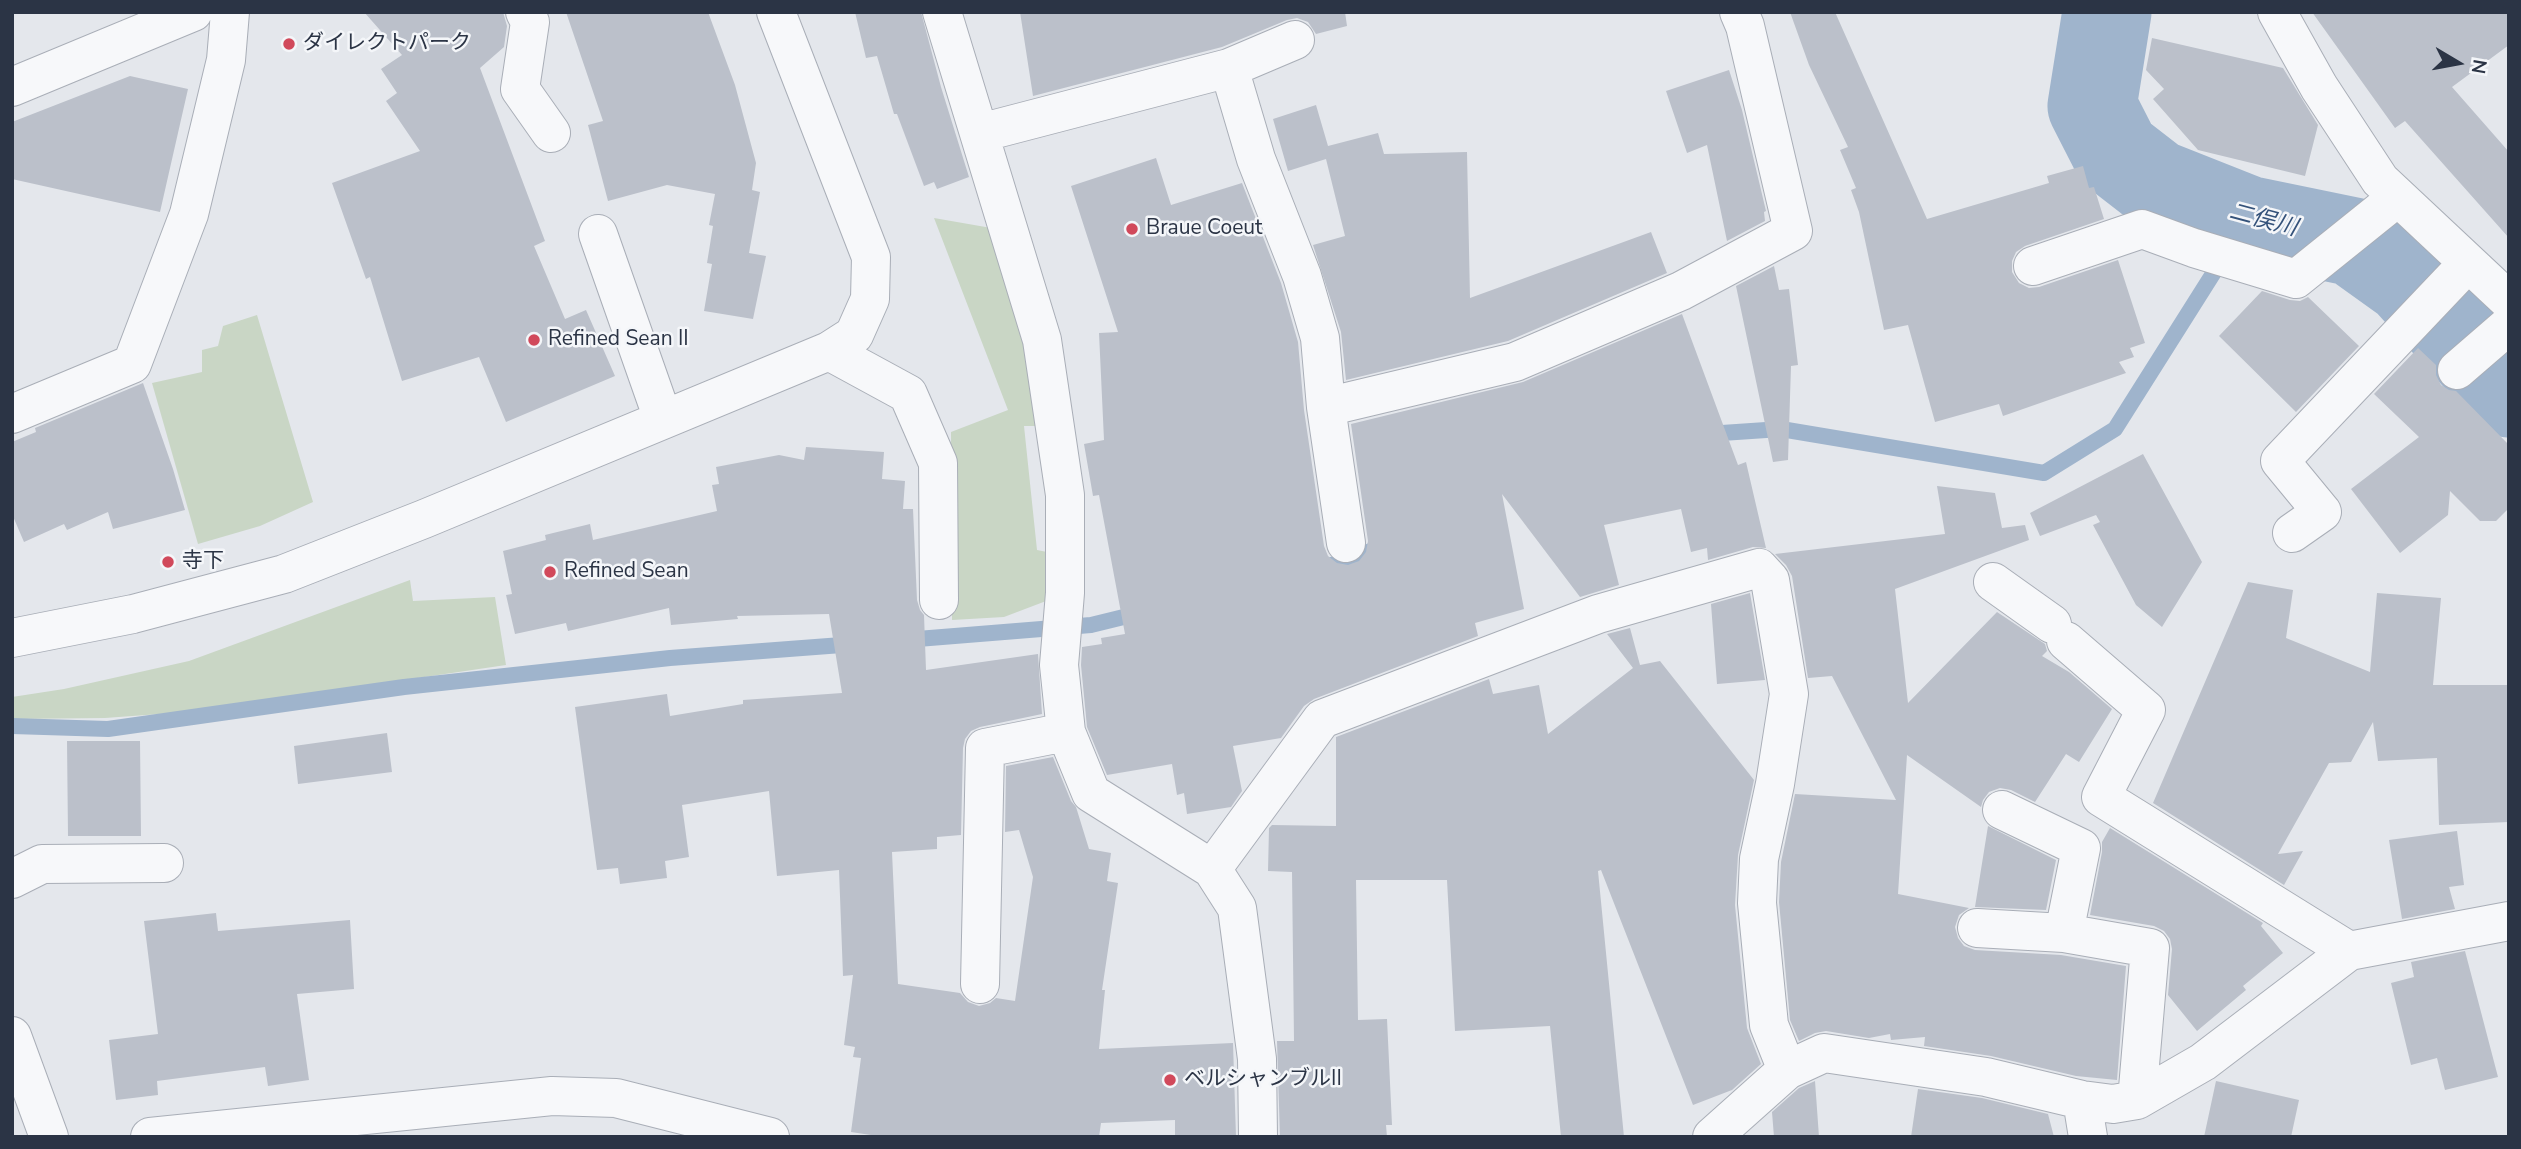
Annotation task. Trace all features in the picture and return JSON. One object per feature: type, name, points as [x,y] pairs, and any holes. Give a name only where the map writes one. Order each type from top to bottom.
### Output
[{"type":"street","points":[[12,86],[193,12]]},
{"type":"street","points":[[12,414],[132,364],[189,214],[226,60],[230,12]]},
{"type":"street","points":[[525,12],[530,22],[520,89],[551,133]]},
{"type":"street","points":[[12,638],[133,614],[284,574],[424,519],[829,351],[854,335],[870,299],[871,257],[776,12]]},
{"type":"street","points":[[943,12],[1042,340],[1065,495],[1065,593],[1059,665],[1066,732],[1091,793],[1212,869],[1237,908],[1256,1059],[1258,1137]]},
{"type":"street","points":[[1326,407],[1516,362],[1681,291],[1793,232],[1745,26],[1739,12]]},
{"type":"street","points":[[2277,12],[2334,110],[2380,180],[2389,204],[2462,269],[2508,318],[2457,370]]},
{"type":"street","points":[[980,133],[1229,68],[1295,40]]},
{"type":"street","points":[[1229,68],[1256,159],[1302,276],[1317,325],[1346,543]]},
{"type":"street","points":[[2033,265],[2142,229],[2296,279],[2389,204]]},
{"type":"street","points":[[598,234],[663,419]]},
{"type":"street","points":[[2292,533],[2322,512],[2280,461],[2462,269]]},
{"type":"street","points":[[829,351],[908,394],[938,463],[939,600]]},
{"type":"street","points":[[1212,869],[1322,719],[1598,614],[1759,568],[1770,580],[1788,694],[1775,784],[1759,859],[1757,902],[1769,1025],[1787,1070]]},
{"type":"street","points":[[1993,582],[2059,633],[2146,710],[2101,797],[2349,951]]},
{"type":"street","points":[[12,612],[133,614]]},
{"type":"street","points":[[979,984],[985,748],[1066,732]]},
{"type":"street","points":[[2002,810],[2081,848],[2064,933]]},
{"type":"street","points":[[12,879],[42,864],[163,863]]},
{"type":"street","points":[[1712,1137],[1787,1070],[1824,1054],[1986,1077],[2085,1119],[2113,1104],[2137,1100],[2203,1062],[2349,951],[2509,921]]},
{"type":"street","points":[[1978,928],[2064,933],[2150,948],[2137,1100]]},
{"type":"street","points":[[12,1036],[49,1137]]},
{"type":"street","points":[[150,1137],[552,1096],[616,1098],[770,1137]]},
{"type":"green space","points":[[934,218],[997,229],[1030,348],[1039,426],[1024,426],[1037,550],[1047,552],[1054,598],[1004,617],[952,620],[951,432],[1008,410]]},
{"type":"green space","points":[[257,315],[313,502],[260,526],[198,544],[152,383],[202,372],[202,350],[218,346],[223,326]]},
{"type":"green space","points":[[410,580],[413,601],[495,597],[506,665],[187,712],[105,718],[12,719],[12,697],[64,689],[189,661]]},
{"type":"building","points":[[364,12],[503,12],[507,26],[504,47],[480,68],[545,241],[534,246],[565,319],[586,310],[615,376],[506,422],[479,357],[402,381],[370,277],[366,279],[332,183],[420,151],[386,101],[397,93],[381,69],[402,55]]},
{"type":"building","points":[[566,12],[708,12],[735,85],[756,163],[752,190],[760,192],[749,253],[766,256],[753,319],[704,311],[712,264],[707,263],[713,226],[709,225],[715,194],[667,185],[608,201],[588,125],[603,121]]},
{"type":"building","points":[[855,12],[921,12],[969,177],[937,189],[934,182],[924,186],[897,114],[894,114],[877,56],[866,58]]},
{"type":"building","points":[[1020,12],[1345,12],[1347,26],[1316,34],[1308,22],[1297,18],[1287,20],[1222,47],[1033,96]]},
{"type":"building","points":[[1790,12],[1835,12],[1927,219],[2049,183],[2047,176],[2083,166],[2089,188],[2094,187],[2104,219],[2025,246],[2016,252],[2012,261],[2012,272],[2019,283],[2029,288],[2039,287],[2118,260],[2145,343],[2130,348],[2134,357],[2119,362],[2126,373],[2003,416],[1999,404],[1935,422],[1908,325],[1884,330],[1859,212],[1851,190],[1856,188],[1840,150],[1848,147],[1809,65]]},
{"type":"building","points":[[2312,12],[2509,12],[2509,45],[2452,87],[2509,152],[2509,238],[2405,121],[2395,128]]},
{"type":"building","points":[[2152,38],[2283,68],[2318,125],[2305,176],[2198,150],[2153,99],[2164,89],[2146,70]]},
{"type":"building","points":[[1729,70],[1742,110],[1766,211],[1765,221],[1727,241],[1707,145],[1687,153],[1666,91]]},
{"type":"building","points":[[130,76],[188,89],[160,212],[12,179],[12,122]]},
{"type":"building","points":[[1316,105],[1328,146],[1378,133],[1384,154],[1467,152],[1470,298],[1651,232],[1667,273],[1508,341],[1346,380],[1341,332],[1313,245],[1345,236],[1326,159],[1288,171],[1273,119]]},
{"type":"building","points":[[1156,158],[1171,205],[1242,183],[1281,283],[1298,342],[1304,410],[1324,546],[1328,556],[1337,563],[1348,565],[1359,561],[1366,552],[1368,541],[1351,424],[1523,382],[1682,314],[1738,465],[1746,462],[1766,548],[1753,547],[1708,560],[1707,548],[1691,552],[1681,509],[1604,525],[1619,585],[1580,597],[1502,494],[1524,609],[1475,623],[1478,636],[1314,699],[1304,706],[1281,738],[1233,746],[1242,791],[1231,807],[1187,814],[1184,793],[1177,795],[1172,764],[1107,775],[1087,727],[1081,665],[1082,647],[1102,644],[1101,638],[1125,634],[1099,495],[1093,496],[1084,444],[1104,440],[1099,333],[1118,332],[1071,186]]},
{"type":"building","points":[[1774,266],[1779,290],[1789,289],[1798,365],[1791,366],[1788,460],[1773,462],[1736,286]]},
{"type":"building","points":[[2262,291],[2290,300],[2300,301],[2308,297],[2359,346],[2296,412],[2219,336]]},
{"type":"building","points":[[2418,348],[2436,365],[2436,375],[2441,385],[2456,391],[2509,445],[2509,508],[2496,521],[2480,521],[2450,491],[2448,515],[2400,553],[2351,489],[2419,437],[2374,394]]},
{"type":"building","points":[[143,383],[185,510],[113,529],[108,512],[67,530],[64,524],[24,542],[12,514],[12,442],[36,432],[35,428]]},
{"type":"building","points":[[806,447],[884,452],[882,479],[905,481],[903,509],[913,509],[917,600],[924,615],[926,670],[1038,654],[1042,714],[980,727],[971,731],[965,739],[961,835],[937,837],[937,849],[892,852],[898,984],[960,993],[968,1002],[979,1006],[996,998],[1015,1001],[1033,877],[1019,830],[1005,832],[1006,766],[1053,757],[1076,807],[1089,849],[1111,853],[1107,881],[1118,883],[1102,990],[1105,990],[1099,1049],[1233,1043],[1236,1137],[1175,1137],[1175,1120],[1101,1123],[1099,1137],[884,1137],[851,1132],[861,1058],[853,1057],[855,1047],[844,1045],[853,975],[843,976],[839,870],[777,876],[769,791],[682,805],[689,857],[665,861],[667,878],[620,884],[618,868],[597,870],[575,707],[667,694],[670,716],[743,704],[743,700],[842,693],[829,614],[737,616],[738,619],[671,625],[669,608],[568,631],[566,623],[515,634],[506,595],[512,594],[503,551],[546,540],[545,535],[590,524],[593,540],[717,511],[712,485],[719,484],[716,467],[779,455],[804,460]]},
{"type":"building","points":[[2143,454],[2202,562],[2162,627],[2136,605],[2093,525],[2100,522],[2096,515],[2040,536],[2030,513]]},
{"type":"building","points":[[1937,486],[1995,493],[2002,528],[2025,525],[2029,540],[1895,589],[1908,703],[1997,612],[2045,644],[2047,651],[2042,656],[2069,672],[2112,709],[2079,762],[2066,754],[2035,802],[2011,790],[2000,788],[1989,792],[1981,807],[1907,755],[1898,894],[1969,908],[1959,915],[1955,927],[1964,946],[1975,950],[2061,955],[2126,966],[2117,1080],[2076,1076],[1991,1056],[1924,1046],[1925,1037],[1891,1040],[1890,1034],[1869,1038],[1826,1031],[1799,1041],[1790,1020],[1779,902],[1781,862],[1795,794],[1896,800],[1832,676],[1808,678],[1792,576],[1775,554],[1945,534]]},
{"type":"building","points":[[2248,582],[2293,590],[2286,638],[2370,672],[2377,593],[2441,598],[2433,685],[2509,685],[2509,822],[2439,825],[2437,758],[2378,761],[2373,722],[2351,762],[2329,763],[2278,854],[2303,851],[2284,885],[2153,803]]},
{"type":"building","points":[[1750,593],[1765,680],[1717,684],[1711,604]]},
{"type":"building","points":[[1630,628],[1640,665],[1660,661],[1754,780],[1738,855],[1735,905],[1747,1028],[1761,1064],[1732,1090],[1693,1105],[1601,870],[1598,871],[1624,1137],[1561,1137],[1550,1026],[1455,1031],[1447,880],[1356,880],[1358,1020],[1387,1019],[1392,1125],[1386,1125],[1387,1137],[1280,1137],[1277,1041],[1294,1041],[1292,872],[1268,871],[1269,828],[1272,825],[1336,826],[1336,737],[1489,679],[1493,694],[1539,685],[1548,734],[1633,668],[1607,634]]},
{"type":"building","points":[[387,733],[392,772],[298,784],[294,746]]},
{"type":"building","points":[[67,741],[140,741],[141,836],[68,836]]},
{"type":"building","points":[[1988,826],[2056,860],[2046,910],[1975,907]]},
{"type":"building","points":[[2110,828],[2263,923],[2261,926],[2283,953],[2243,986],[2246,990],[2197,1031],[2168,995],[2172,949],[2170,939],[2164,931],[2154,926],[2090,915],[2102,842]]},
{"type":"building","points":[[2457,831],[2464,885],[2449,887],[2455,909],[2402,919],[2389,840]]},
{"type":"building","points":[[216,913],[218,931],[350,920],[354,989],[297,994],[309,1080],[268,1086],[265,1067],[157,1081],[158,1095],[116,1100],[109,1040],[158,1034],[144,921]]},
{"type":"building","points":[[2465,951],[2498,1077],[2445,1090],[2437,1058],[2411,1065],[2391,983],[2414,977],[2411,962]]},
{"type":"building","points":[[1815,1081],[1819,1137],[1774,1137],[1772,1112],[1799,1088]]},
{"type":"building","points":[[2216,1081],[2299,1100],[2291,1137],[2204,1137]]},
{"type":"building","points":[[1918,1089],[1982,1098],[2048,1114],[2054,1137],[1911,1137]]},
{"type":"waterway","name":"二俣川","points":[[2107,12],[2092,106],[2116,153],[2156,184],[2247,220],[2354,242],[2407,280],[2509,393]]},
{"type":"waterway","points":[[1707,434],[1781,429],[2044,473],[2115,429],[2247,220]]},
{"type":"waterway","points":[[1318,568],[1344,562],[1383,546]]},
{"type":"waterway","points":[[905,640],[1091,625],[1140,613]]},
{"type":"waterway","points":[[12,726],[108,729],[404,687],[670,658],[855,644]]},
{"type":"place","name":"ダイレクトパーク","points":[[289,44]]},
{"type":"place","name":"Braue Coeut","points":[[1132,229]]},
{"type":"place","name":"Refined Sean II","points":[[534,340]]},
{"type":"place","name":"寺下","points":[[168,562]]},
{"type":"place","name":"Refined Sean","points":[[550,572]]},
{"type":"place","name":"ベルシャンブルII","points":[[1170,1080]]}]
